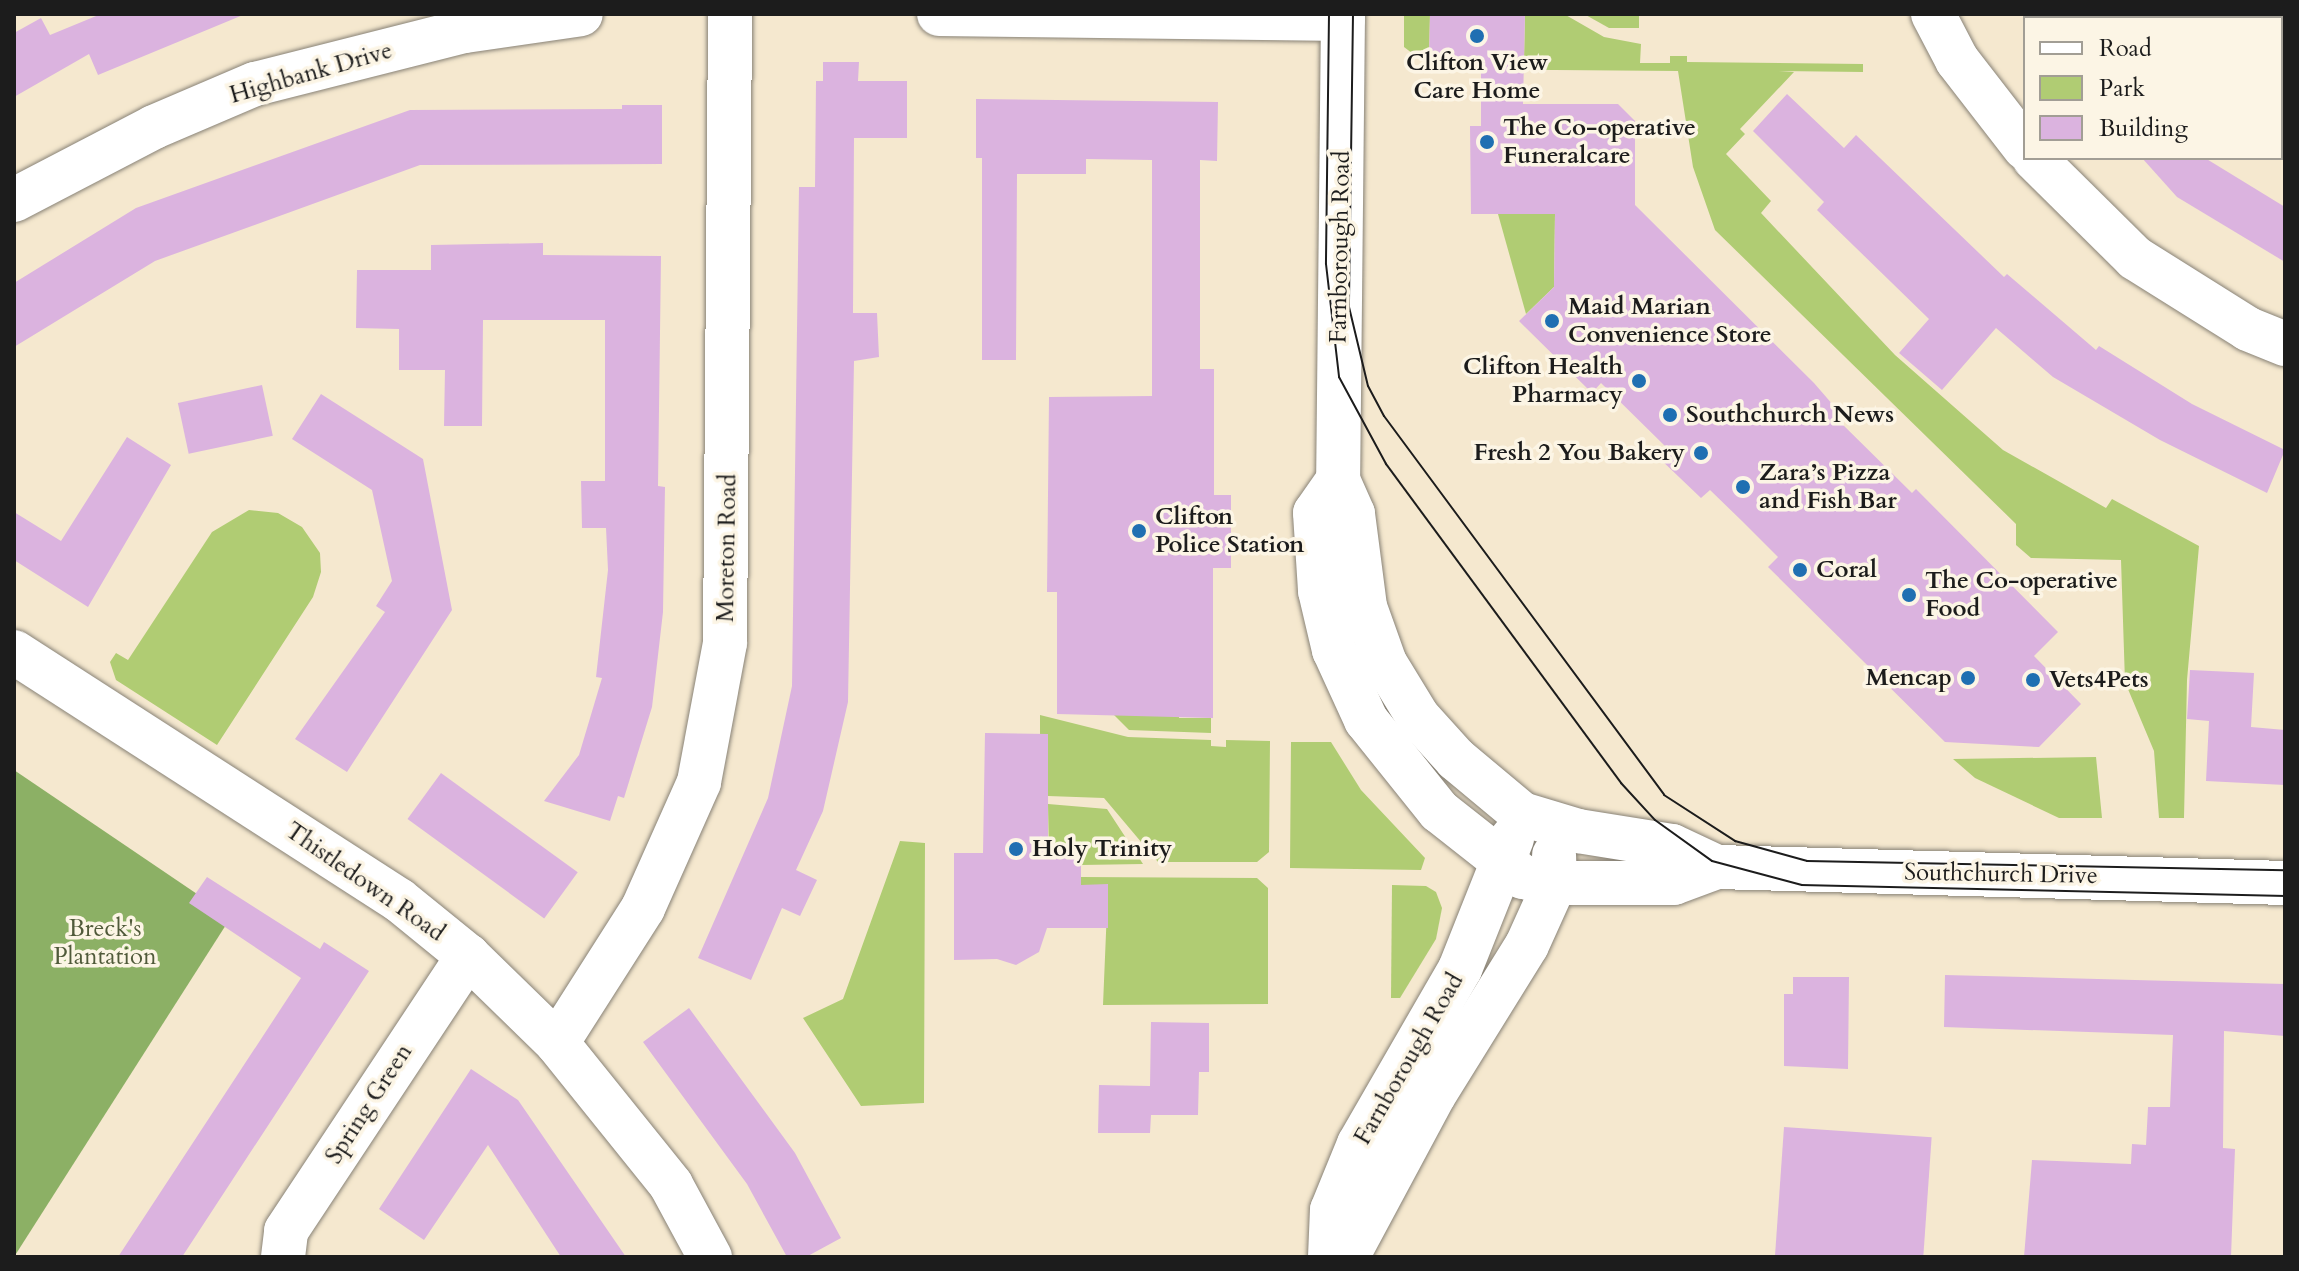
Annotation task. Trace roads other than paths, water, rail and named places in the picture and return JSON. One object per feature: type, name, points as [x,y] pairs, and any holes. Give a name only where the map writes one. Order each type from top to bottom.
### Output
[{"type":"street","name":"Highbank Drive","points":[[14,200],[154,127],[255,84],[462,23],[581,14]]},
{"type":"street","name":"Moreton Road","points":[[557,1043],[643,908],[699,782],[725,643],[730,14]]},
{"type":"street","points":[[939,14],[1343,16]]},
{"type":"street","points":[[1933,14],[1957,60],[2023,145]]},
{"type":"street","name":"Farnborough Road","points":[[1343,16],[1338,480],[1353,514],[1365,607],[1385,663],[1437,738],[1538,819],[1625,841]]},
{"type":"street","points":[[2036,160],[2135,258],[2248,329],[2285,344]]},
{"type":"street","points":[[1338,480],[1315,513],[1320,591],[1334,650],[1366,720],[1439,811],[1523,877],[1555,883]]},
{"type":"street","name":"Thistledown Road","points":[[14,652],[399,900],[468,956],[557,1043],[671,1185],[710,1257]]},
{"type":"street","name":"Farnborough Road","points":[[1330,1257],[1332,1210],[1359,1144],[1451,987],[1502,863],[1538,819]]},
{"type":"street","name":"Farnborough Road","points":[[1347,1257],[1434,1095],[1527,945],[1555,883],[1538,819]]},
{"type":"street","name":"Southchurch Drive","points":[[1625,841],[1672,846],[1717,867]]},
{"type":"street","name":"Southchurch Drive","points":[[1555,883],[1674,883],[1717,867],[2285,883]]},
{"type":"street","name":"Spring Green","points":[[283,1257],[286,1231],[468,956]]},
{"type":"tram line","points":[[1329,14],[1326,264],[1339,377],[1386,464],[1621,783],[1655,820],[1712,861],[1802,885],[2285,896]]},
{"type":"tram line","points":[[1353,14],[1349,307],[1368,386],[1384,416],[1664,795],[1735,841],[1807,861],[2285,870]]},
{"type":"place","name":"Clifton View Care Home","points":[[1477,36]]},
{"type":"place","name":"The Co-operative Funeralcare","points":[[1487,142]]},
{"type":"place","name":"Maid Marian Convenience Store","points":[[1552,321]]},
{"type":"place","name":"Clifton Health Pharmacy","points":[[1639,381]]},
{"type":"place","name":"Southchurch News","points":[[1670,415]]},
{"type":"place","name":"Fresh 2 You Bakery","points":[[1701,453]]},
{"type":"place","name":"Zara’s Pizza and Fish Bar","points":[[1743,487]]},
{"type":"place","name":"Clifton Police Station","points":[[1139,531]]},
{"type":"place","name":"Coral","points":[[1800,570]]},
{"type":"place","name":"The Co-operative Food","points":[[1909,595]]},
{"type":"place","name":"Mencap","points":[[1968,678]]},
{"type":"place","name":"Vets4Pets","points":[[2033,680]]},
{"type":"place","name":"Holy Trinity","points":[[1016,849]]},
{"type":"park label","name":"Breck's Plantation","points":[[105,943]]}]
